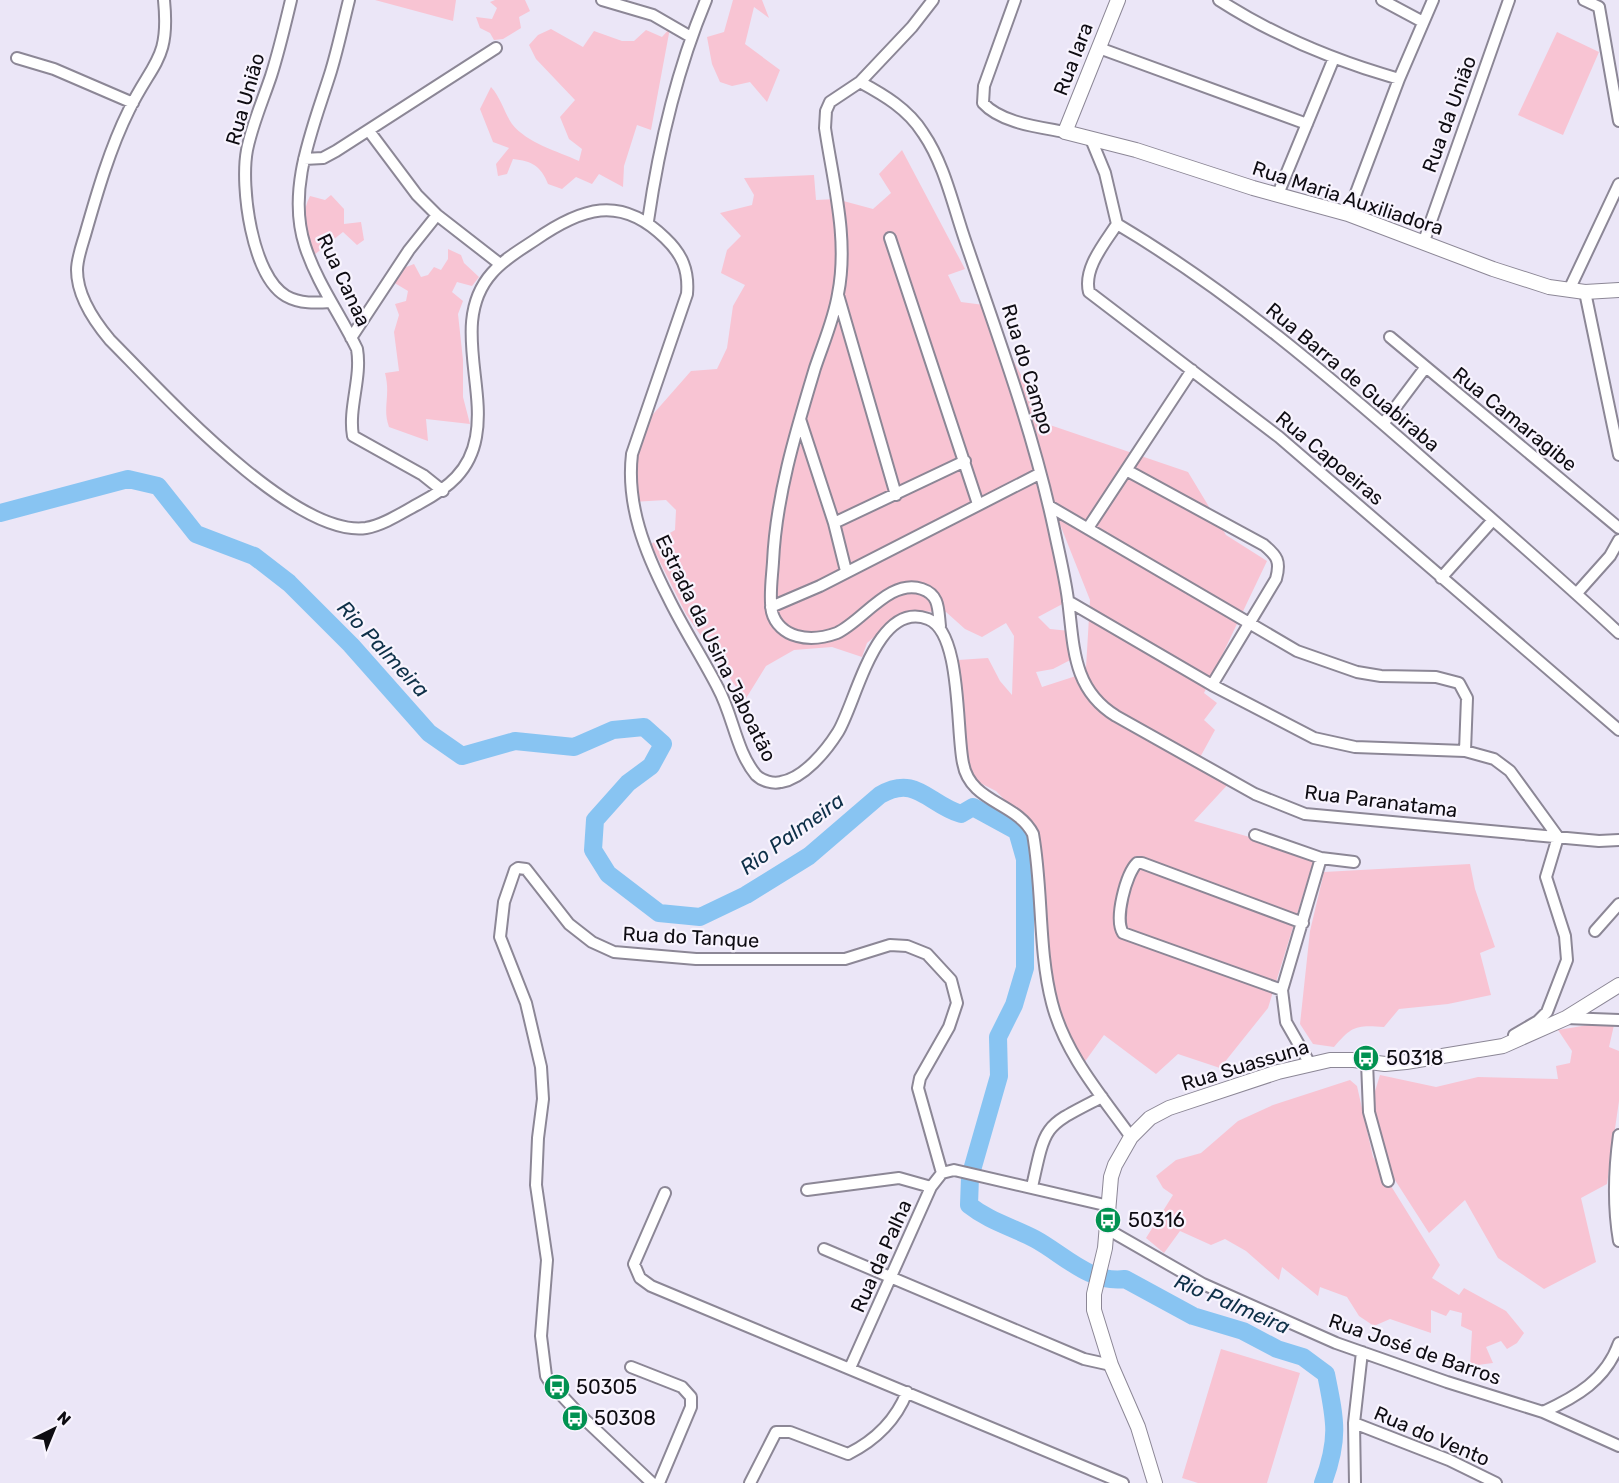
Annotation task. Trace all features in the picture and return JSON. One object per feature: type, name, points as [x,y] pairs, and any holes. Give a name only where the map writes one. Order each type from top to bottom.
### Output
[{"type":"street","name":"Estrada da Usina Jaboatão","points":[[164,0],[165,44],[161,56],[133,103],[94,204],[77,270],[80,288],[95,321],[139,369],[226,454],[279,495],[309,513],[347,526],[365,528],[400,514],[443,490],[467,465],[474,445],[478,420],[472,316],[477,296],[500,264],[570,217],[588,211],[610,210],[648,221],[672,245],[685,264],[689,278],[687,294],[632,454],[630,476],[632,502],[651,561],[723,697],[744,754],[757,776],[776,783],[786,781],[808,767],[837,733],[869,659],[883,635],[895,623],[916,617],[928,618],[940,626]]},
{"type":"street","name":"Rua União","points":[[291,0],[247,151],[245,180],[255,243],[264,272],[272,284],[286,296],[298,302],[331,302]]},
{"type":"street","name":"Rua Canaa","points":[[349,0],[336,54],[304,159],[299,207],[300,226],[313,266],[351,338],[359,362],[352,424],[353,436],[376,451],[423,475],[443,490]]},
{"type":"street","points":[[602,0],[653,15],[691,37]]},
{"type":"street","points":[[648,221],[659,148],[679,69],[706,0]]},
{"type":"street","points":[[933,0],[912,27],[860,82],[831,102],[825,119],[841,245],[838,295],[800,418],[783,486],[773,548],[771,606],[778,624],[792,634],[808,639],[821,638],[855,622],[887,596],[901,589],[915,587],[936,598],[940,626],[946,637],[954,668],[963,766],[975,789],[1022,819],[1033,834],[1052,1004],[1067,1044],[1131,1137]]},
{"type":"street","points":[[1015,0],[984,86],[983,103],[990,111],[1002,116],[1065,132]]},
{"type":"street","name":"Rua Iara","points":[[1065,132],[1118,0]]},
{"type":"street","points":[[1219,0],[1292,40],[1334,58],[1399,79]]},
{"type":"street","points":[[1382,0],[1423,22]]},
{"type":"street","points":[[1348,214],[1399,79],[1433,0]]},
{"type":"street","name":"Rua da União","points":[[1424,241],[1509,0]]},
{"type":"street","points":[[1584,0],[1601,3],[1619,121]]},
{"type":"street","points":[[304,159],[323,158],[369,131],[496,48]]},
{"type":"street","points":[[1099,48],[1307,124]]},
{"type":"street","points":[[17,58],[54,69],[133,103]]},
{"type":"street","points":[[1278,194],[1334,58]]},
{"type":"street","name":"Rua do Campo","points":[[860,82],[895,102],[910,116],[923,132],[933,151],[1008,362],[1049,506],[1068,601],[1070,631],[1076,657],[1085,685],[1095,701]]},
{"type":"street","points":[[369,131],[417,195],[436,215],[500,264]]},
{"type":"street","name":"Rua Maria Auxiliadora","points":[[1065,132],[1136,150],[1348,214],[1493,269],[1549,287],[1585,292],[1619,290]]},
{"type":"street","points":[[1092,139],[1105,174],[1117,224]]},
{"type":"street","points":[[1569,290],[1619,184]]},
{"type":"street","points":[[351,338],[409,250],[436,215]]},
{"type":"street","name":"Rua Capoeiras","points":[[1117,224],[1098,253],[1086,282],[1089,292],[1279,437],[1619,730]]},
{"type":"street","name":"Rua Barra de Guabiraba","points":[[1117,224],[1164,252],[1259,321],[1383,424],[1577,593],[1619,633]]},
{"type":"street","points":[[890,238],[978,504]]},
{"type":"street","points":[[1585,292],[1619,455]]},
{"type":"street","points":[[838,295],[896,495]]},
{"type":"street","name":"Rua Camaragibe","points":[[1390,337],[1619,528]]},
{"type":"street","points":[[1383,424],[1425,368]]},
{"type":"street","points":[[1088,528],[1128,471],[1192,370]]},
{"type":"street","points":[[800,418],[834,523],[846,571]]},
{"type":"street","points":[[834,523],[965,462]]},
{"type":"street","points":[[1128,471],[1264,545],[1278,558],[1280,567],[1276,579],[1212,685]]},
{"type":"street","points":[[771,606],[820,586],[1040,474]]},
{"type":"street","points":[[1049,506],[1297,651],[1358,672],[1381,676],[1436,677],[1459,683],[1467,698],[1465,751]]},
{"type":"street","points":[[1441,578],[1493,520]]},
{"type":"street","points":[[1577,593],[1610,556],[1619,540]]},
{"type":"street","points":[[1068,601],[1212,685],[1293,728],[1330,742],[1355,747],[1465,751],[1494,759],[1510,771],[1558,837],[1546,878],[1567,943],[1567,960],[1560,985],[1550,1007],[1539,1021],[1481,1051]]},
{"type":"street","name":"Rua Paranatama","points":[[1095,701],[1116,716],[1255,794],[1305,814],[1558,837],[1619,840]]},
{"type":"street","points":[[1255,835],[1321,858],[1354,862]]},
{"type":"street","points":[[1310,1064],[1286,1022],[1282,990],[1321,858]]},
{"type":"street","points":[[1282,990],[1123,933],[1118,922],[1119,914],[1132,870],[1137,863],[1142,863],[1303,923]]},
{"type":"street","name":"Rua do Tanque","points":[[652,1483],[579,1414],[546,1376],[541,1336],[547,1260],[536,1185],[538,1138],[543,1099],[541,1067],[526,1003],[500,937],[504,902],[515,870],[522,868],[530,874],[550,904],[580,933],[614,952],[696,959],[845,959],[890,945],[907,946],[927,954],[951,980],[957,1003],[949,1028],[926,1064],[918,1088],[942,1173]]},
{"type":"street","points":[[1595,931],[1619,904]]},
{"type":"street","name":"Rua Suassuna","points":[[1155,1483],[1138,1427],[1111,1365],[1094,1310],[1094,1294],[1102,1265],[1113,1171],[1131,1137],[1150,1118],[1169,1108],[1278,1071],[1330,1060],[1406,1062],[1503,1046],[1566,1018],[1619,985]]},
{"type":"street","points":[[1566,1018],[1619,1020]]},
{"type":"street","points":[[1368,1062],[1369,1112],[1388,1181]]},
{"type":"street","points":[[1032,1187],[1046,1132],[1058,1119],[1102,1097]]},
{"type":"street","points":[[1619,1137],[1617,1216],[1619,1242]]},
{"type":"street","points":[[942,1173],[954,1170],[1109,1206]]},
{"type":"street","name":"Rua da Palha","points":[[850,1368],[931,1187],[942,1173]]},
{"type":"street","points":[[807,1190],[899,1178],[931,1187]]},
{"type":"street","points":[[665,1193],[634,1264],[640,1278],[651,1286],[1123,1483]]},
{"type":"street","name":"Rua José de Barros","points":[[1107,1229],[1203,1284],[1362,1352],[1543,1412],[1619,1446]]},
{"type":"street","points":[[824,1249],[890,1279],[1084,1359],[1111,1365]]},
{"type":"street","points":[[1543,1412],[1580,1394],[1595,1381],[1607,1366],[1619,1343]]},
{"type":"street","points":[[1355,1483],[1354,1423],[1362,1352]]},
{"type":"street","points":[[631,1367],[682,1387],[691,1397],[691,1407],[659,1483]]},
{"type":"street","points":[[750,1483],[776,1432],[790,1432],[848,1454],[885,1429],[900,1410],[907,1392]]},
{"type":"street","name":"Rua do Vento","points":[[1354,1423],[1449,1460],[1496,1483]]},
{"type":"shaded area","points":[[375,0],[456,0],[453,21]]},
{"type":"shaded area","points":[[525,0],[530,11],[519,17],[521,28],[503,39],[494,40],[490,33],[480,28],[476,17],[492,19],[497,8],[490,2]]},
{"type":"shaded area","points":[[733,0],[762,0],[769,18],[754,7],[745,44],[780,70],[767,102],[750,82],[732,86],[720,82],[712,64],[707,37],[724,32]]},
{"type":"shaded area","points":[[670,28],[651,130],[637,125],[624,166],[623,187],[599,174],[592,184],[576,177],[562,189],[548,184],[535,166],[526,161],[513,159],[507,174],[498,176],[496,164],[509,148],[493,142],[480,109],[491,87],[518,131],[543,146],[579,161],[582,149],[569,139],[560,117],[575,100],[536,59],[529,45],[538,35],[551,29],[583,47],[594,31],[622,41],[634,41],[646,30],[662,37]]},
{"type":"shaded area","points":[[1557,32],[1599,52],[1563,135],[1518,115]]},
{"type":"shaded area","points":[[902,150],[965,269],[948,275],[961,302],[984,305],[1047,424],[1188,472],[1226,535],[1267,561],[1204,693],[1217,703],[1204,720],[1215,730],[1198,761],[1231,781],[1194,821],[1315,856],[1268,1008],[1220,1068],[1178,1054],[1156,1074],[1104,1035],[1081,1067],[1054,1009],[1027,823],[996,791],[968,777],[958,660],[988,658],[1000,681],[1012,695],[1014,636],[1006,623],[982,637],[965,629],[946,612],[905,611],[867,643],[862,657],[832,647],[794,650],[766,666],[745,700],[686,614],[651,544],[675,530],[676,510],[666,500],[632,502],[630,476],[640,429],[691,371],[717,369],[727,348],[733,306],[745,285],[721,273],[727,250],[741,236],[720,213],[752,205],[754,195],[744,178],[814,175],[816,200],[836,199],[873,209],[891,193],[879,174]],"holes":[[[1044,484],[1090,600],[1085,685],[1076,676],[1042,687],[1036,672],[1053,669],[1076,657],[1070,631],[1050,629],[1038,617],[1068,601]]]},
{"type":"shaded area","points":[[331,195],[344,209],[344,224],[361,222],[364,240],[357,245],[343,232],[314,255],[305,226],[307,203],[310,196],[325,200]]},
{"type":"shaded area","points":[[448,249],[461,255],[464,263],[479,277],[472,286],[457,282],[452,292],[463,301],[458,314],[463,360],[463,397],[470,424],[426,419],[428,441],[389,427],[387,420],[385,373],[399,371],[394,332],[399,315],[395,304],[406,301],[408,291],[393,282],[401,269],[414,264],[421,277],[428,275],[434,267],[441,270],[448,259]]},
{"type":"shaded area","points":[[1470,864],[1475,889],[1495,947],[1480,953],[1491,995],[1448,1004],[1399,1009],[1384,1027],[1355,1028],[1334,1047],[1313,1044],[1300,1024],[1310,931],[1324,872]]},
{"type":"shaded area","points":[[1594,1024],[1614,1025],[1609,1047],[1619,1051],[1619,1101],[1607,1184],[1581,1198],[1596,1262],[1544,1289],[1498,1258],[1465,1200],[1429,1233],[1393,1177],[1372,1101],[1380,1075],[1436,1087],[1478,1077],[1558,1079],[1556,1066],[1570,1063],[1572,1051],[1558,1030]]},
{"type":"shaded area","points":[[1350,1080],[1357,1086],[1373,1157],[1440,1265],[1432,1278],[1459,1295],[1464,1288],[1506,1311],[1524,1333],[1517,1343],[1507,1349],[1501,1341],[1486,1347],[1493,1363],[1470,1366],[1472,1331],[1461,1326],[1462,1313],[1450,1310],[1446,1316],[1431,1310],[1431,1333],[1390,1319],[1374,1326],[1359,1316],[1347,1297],[1320,1287],[1318,1296],[1282,1267],[1279,1280],[1246,1251],[1225,1239],[1211,1245],[1180,1231],[1164,1253],[1146,1238],[1173,1195],[1163,1188],[1156,1176],[1176,1160],[1201,1153],[1238,1121],[1273,1105]]},
{"type":"shaded area","points":[[1221,1349],[1300,1373],[1267,1483],[1198,1483],[1182,1478]]},
{"type":"waterway","name":"Rio Palmeira","points":[[0,513],[128,479],[158,486],[196,534],[254,556],[289,583],[351,645],[429,733],[462,756],[515,741],[574,747],[613,730],[644,727],[663,744],[651,766],[628,783],[595,820],[593,850],[608,874],[659,913],[700,917],[746,895],[809,856],[880,795],[892,789],[913,789],[961,814],[973,807],[1017,831],[1025,859],[1025,968],[1014,1005],[998,1037],[999,1076],[970,1177],[969,1205],[993,1220],[1035,1239],[1089,1272],[1100,1277],[1125,1279],[1193,1316],[1243,1331],[1277,1349],[1303,1357],[1326,1374],[1332,1404],[1334,1441],[1323,1483]]},
{"type":"place","name":"50318","points":[[1366,1058]]},
{"type":"place","name":"50316","points":[[1108,1220]]},
{"type":"place","name":"50305","points":[[557,1387]]},
{"type":"place","name":"50308","points":[[575,1418]]}]
